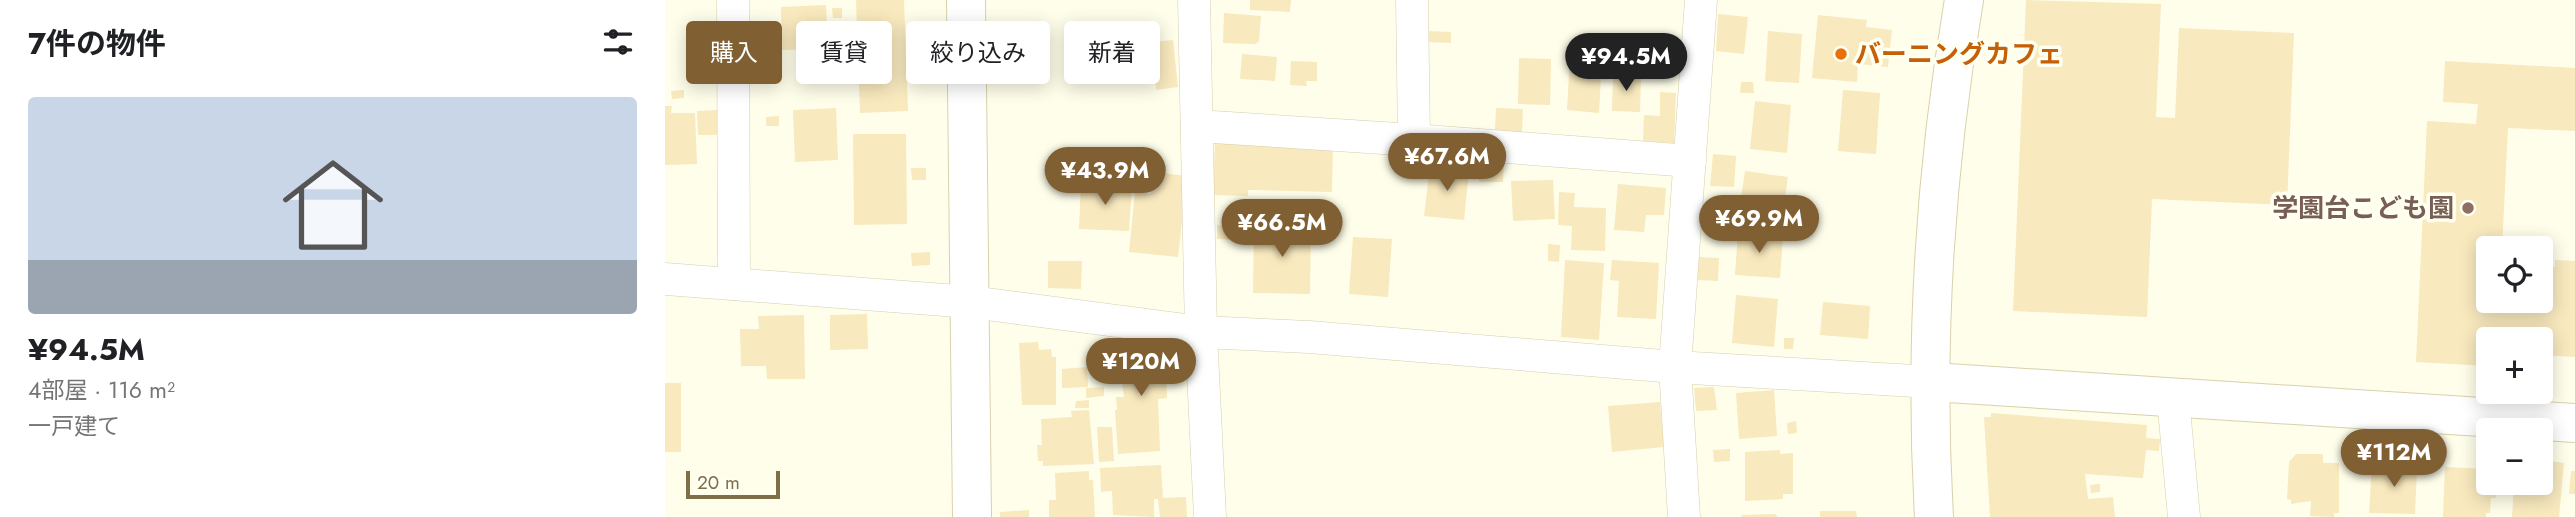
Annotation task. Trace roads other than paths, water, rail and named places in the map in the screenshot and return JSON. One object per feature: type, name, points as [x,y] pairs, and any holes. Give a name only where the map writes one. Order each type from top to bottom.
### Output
[{"type":"street","points":[[733,0],[734,284]]},
{"type":"street","points":[[966,0],[972,517]]},
{"type":"street","points":[[1194,0],[1201,332],[1210,517]]},
{"type":"street","points":[[1412,0],[1414,139]]},
{"type":"street","points":[[1684,517],[1675,367],[1701,0]]},
{"type":"street","points":[[1934,517],[1932,382],[1936,227],[1964,0]]},
{"type":"street","points":[[1197,126],[1414,139],[1690,161]]},
{"type":"street","points":[[665,279],[971,302],[1201,332],[1309,337],[1675,367],[2575,423]]},
{"type":"street","points":[[2173,398],[2184,517]]},
{"type":"place","name":"バーニングカフェ","points":[[1841,54]]},
{"type":"place","name":"学園台こども園","points":[[2468,208]]}]
